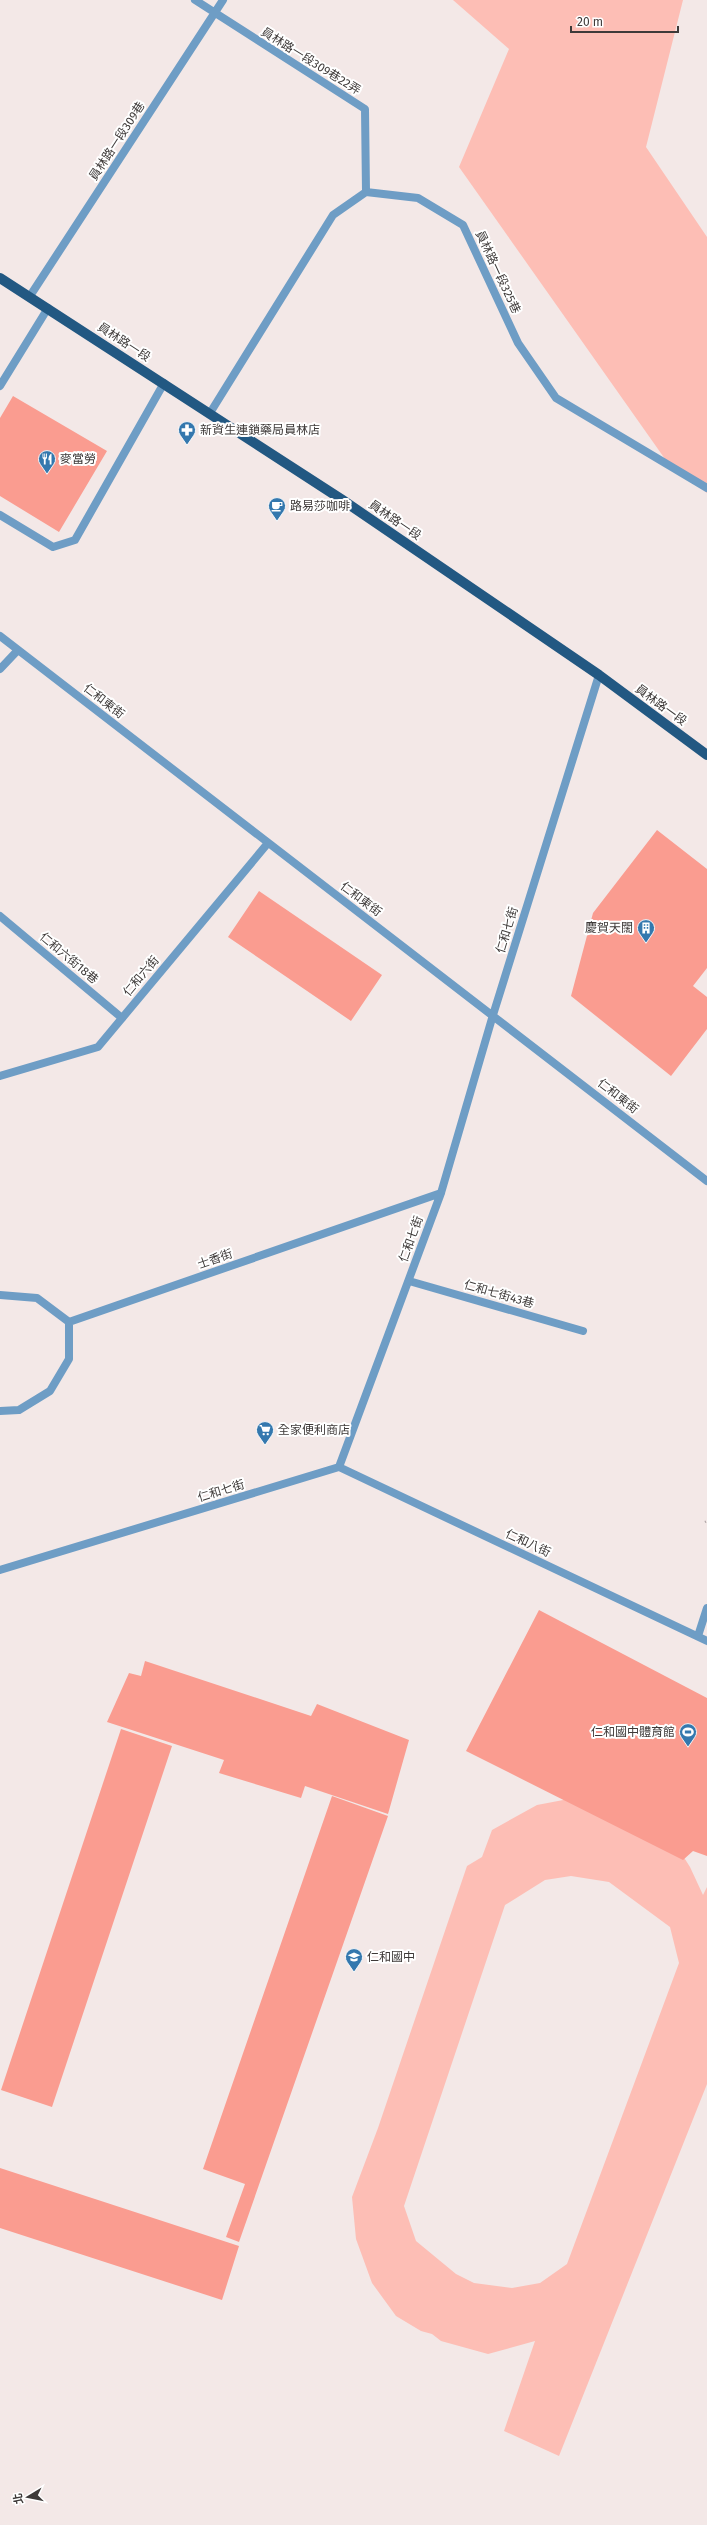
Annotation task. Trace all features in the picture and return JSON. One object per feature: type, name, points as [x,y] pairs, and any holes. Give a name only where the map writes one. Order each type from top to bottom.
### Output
[{"type":"main road","name":"員林路一段","points":[[0,278],[30,296],[341,499],[599,676],[707,755]]},
{"type":"street","points":[[194,0],[214,14]]},
{"type":"street","name":"員林路一段309巷","points":[[30,296],[223,0]]},
{"type":"street","name":"員林路一段309巷22弄","points":[[214,14],[365,109],[366,192]]},
{"type":"street","points":[[210,413],[333,215],[366,192]]},
{"type":"street","name":"員林路一段325巷","points":[[366,192],[418,198],[463,225],[518,343],[556,398],[707,488]]},
{"type":"street","points":[[0,386],[48,308]]},
{"type":"street","points":[[0,515],[53,547],[75,540],[164,383]]},
{"type":"street","name":"仁和東街","points":[[0,636],[707,1181]]},
{"type":"street","points":[[0,669],[18,650]]},
{"type":"street","name":"仁和七街","points":[[0,1570],[339,1467],[441,1193],[493,1015],[599,676]]},
{"type":"street","name":"仁和六街","points":[[0,1076],[98,1047],[268,843]]},
{"type":"street","name":"仁和六街18巷","points":[[0,916],[122,1018]]},
{"type":"street","name":"士香街","points":[[69,1322],[441,1193]]},
{"type":"street","name":"仁和七街43巷","points":[[409,1281],[583,1331]]},
{"type":"street","points":[[0,1295],[37,1298],[69,1322],[69,1359],[50,1391],[19,1410],[0,1411]]},
{"type":"street","name":"仁和八街","points":[[339,1467],[707,1640]]},
{"type":"street","points":[[698,1636],[707,1608]]},
{"type":"shaded area","points":[[453,0],[683,0],[646,147],[707,237],[707,493],[665,459],[459,167],[509,49]]},
{"type":"shaded area","points":[[579,1797],[666,1829],[690,1867],[703,1895],[707,1887],[707,2084],[559,2456],[504,2431],[535,2341],[488,2354],[441,2341],[432,2334],[421,2331],[396,2316],[372,2283],[356,2239],[352,2197],[378,2128],[467,1866],[482,1857],[492,1830],[537,1805]],"holes":[[[571,1876],[609,1882],[670,1927],[679,1963],[567,2264],[540,2283],[512,2288],[474,2283],[456,2274],[416,2241],[404,2206],[505,1905],[545,1880]]]},
{"type":"building","name":"麥當勞","points":[[13,396],[107,451],[59,532],[0,496],[0,418]]},
{"type":"building","name":"慶賀天闊","points":[[657,830],[707,869],[707,968],[693,986],[707,997],[707,1029],[671,1076],[571,996],[593,913]]},
{"type":"building","points":[[259,891],[382,975],[351,1021],[228,937]]},
{"type":"building","points":[[539,1610],[707,1698],[707,1856],[693,1851],[683,1860],[466,1751]]},
{"type":"building","points":[[145,1661],[311,1716],[317,1704],[409,1740],[388,1814],[305,1786],[301,1798],[219,1773],[224,1760],[107,1722],[129,1673],[141,1676]]},
{"type":"building","points":[[121,1729],[172,1746],[52,2107],[1,2090]]},
{"type":"building","points":[[332,1796],[388,1816],[239,2242],[226,2237],[245,2184],[203,2169]]},
{"type":"building","points":[[0,2168],[239,2246],[222,2300],[0,2228]]},
{"type":"place","name":"新資生連鎖藥局員林店","points":[[187,445]]},
{"type":"place","name":"麥當勞","points":[[47,474]]},
{"type":"place","name":"路易莎咖啡","points":[[277,521]]},
{"type":"place","name":"慶賀天闊","points":[[646,943]]},
{"type":"place","name":"全家便利商店","points":[[265,1445]]},
{"type":"place","name":"仁和國中體育館","points":[[688,1747]]},
{"type":"place","name":"仁和國中","points":[[354,1972]]}]
